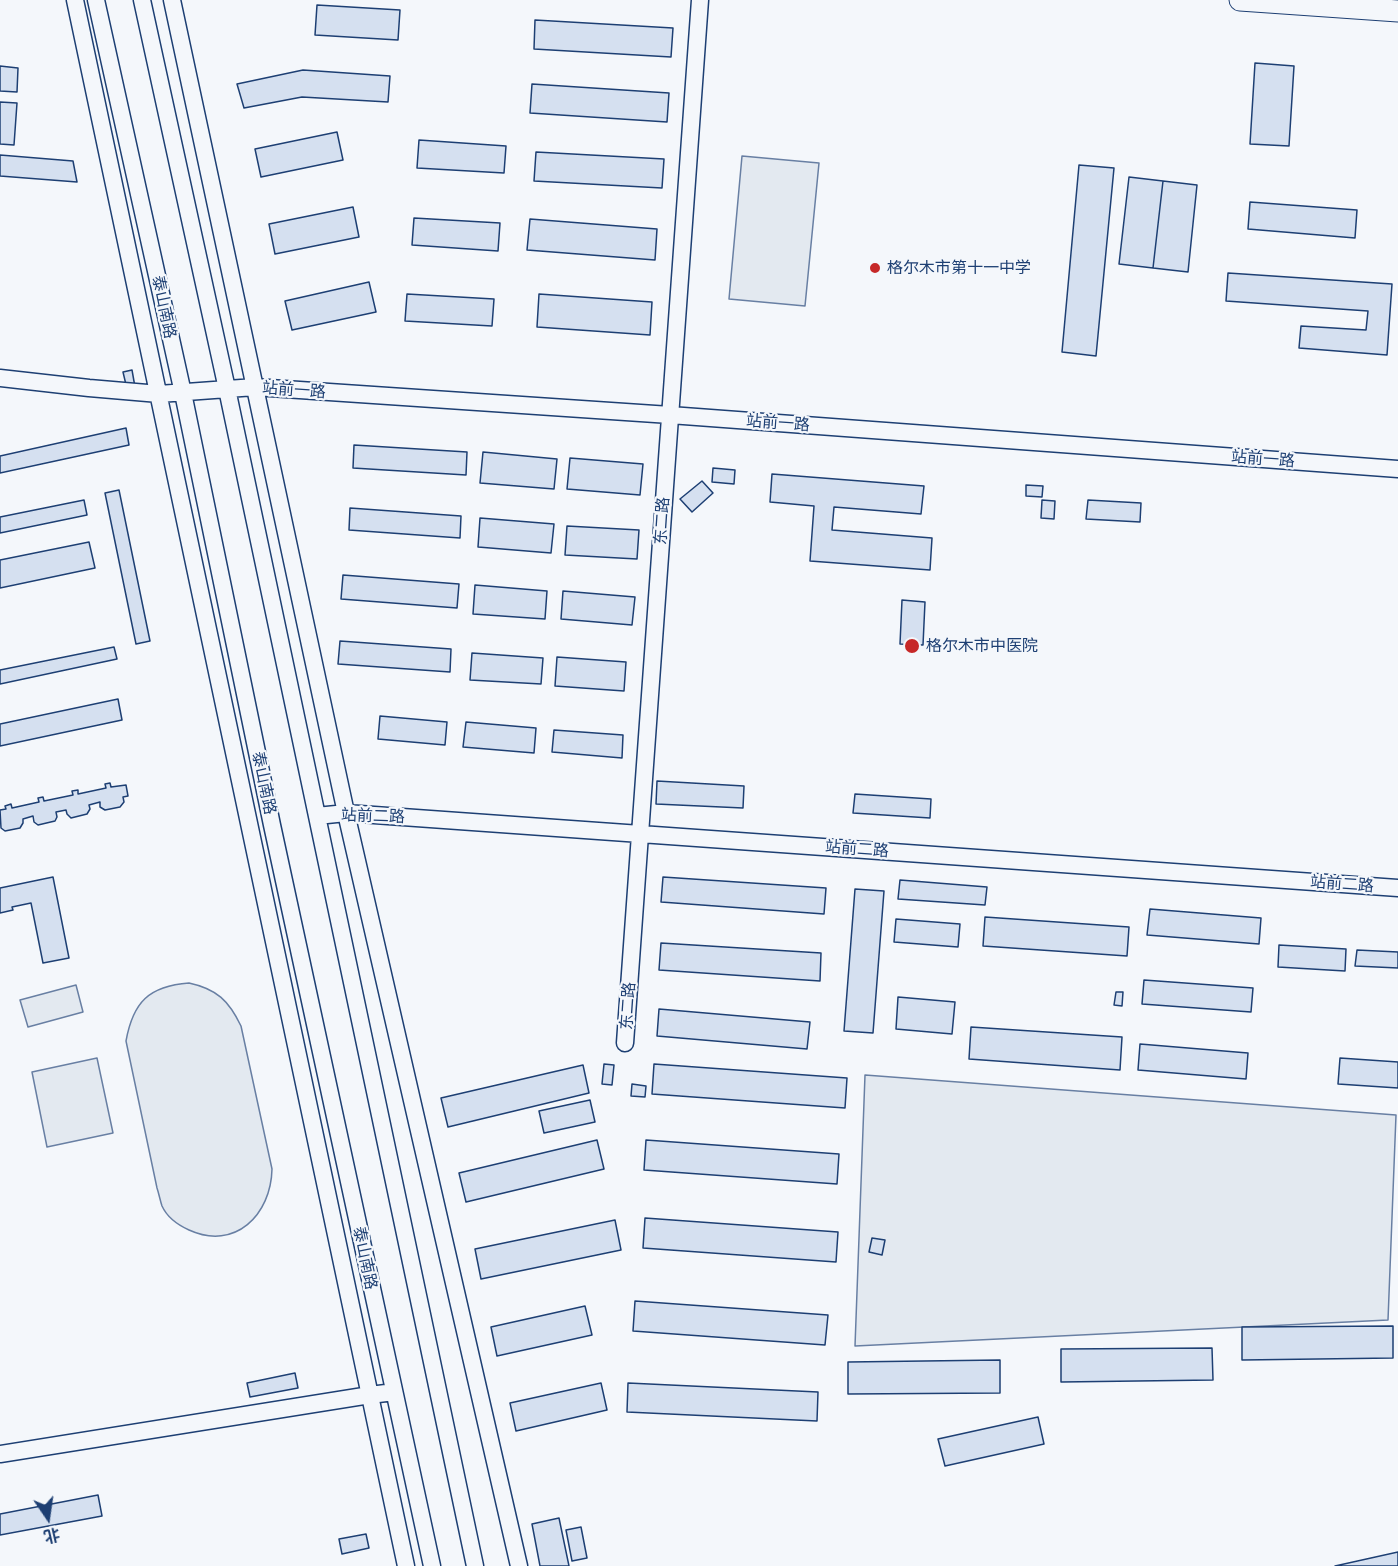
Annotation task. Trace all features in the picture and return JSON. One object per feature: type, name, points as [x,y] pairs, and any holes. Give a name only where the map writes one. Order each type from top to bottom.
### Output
[{"type":"main road","points":[[1240,0],[1398,11]]},
{"type":"street","points":[[75,0],[406,1566]]},
{"type":"street","name":"泰山南路","points":[[96,0],[183,393],[275,837],[432,1566]]},
{"type":"street","points":[[142,0],[227,389],[475,1566]]},
{"type":"street","points":[[172,0],[346,813],[519,1566]]},
{"type":"street","name":"东二路","points":[[625,1043],[700,0]]},
{"type":"street","name":"站前一路","points":[[0,378],[159,394],[255,387],[670,415],[1398,470]]},
{"type":"street","name":"站前二路","points":[[317,816],[346,813],[1398,888]]},
{"type":"street","points":[[0,1454],[394,1392]]},
{"type":"shaded area","points":[[742,156],[819,163],[805,306],[729,299]]},
{"type":"shaded area","points":[[189,983],[221,997],[241,1026],[272,1169],[265,1201],[257,1214],[247,1225],[221,1236],[206,1235],[185,1228],[170,1217],[162,1206],[126,1041],[133,1016],[145,998],[163,988]]},
{"type":"shaded area","points":[[76,985],[83,1012],[28,1027],[20,1000]]},
{"type":"shaded area","points":[[97,1058],[113,1133],[47,1147],[32,1072]]},
{"type":"shaded area","points":[[865,1075],[1396,1115],[1388,1320],[855,1346]]},
{"type":"building","points":[[317,5],[400,10],[398,40],[315,35]]},
{"type":"building","points":[[535,20],[673,28],[671,57],[534,49]]},
{"type":"building","points":[[1255,63],[1294,66],[1289,146],[1250,144]]},
{"type":"building","points":[[0,66],[18,68],[17,92],[0,91]]},
{"type":"building","points":[[303,70],[390,76],[388,102],[302,97],[244,108],[237,84]]},
{"type":"building","points":[[532,84],[669,93],[667,122],[530,113]]},
{"type":"building","points":[[0,102],[17,103],[14,145],[0,144]]},
{"type":"building","points":[[337,132],[343,160],[261,177],[255,149]]},
{"type":"building","points":[[419,140],[506,146],[504,173],[417,168]]},
{"type":"building","points":[[536,152],[664,159],[662,188],[534,181]]},
{"type":"building","points":[[0,155],[73,161],[77,182],[0,176]]},
{"type":"building","points":[[1079,165],[1114,168],[1096,356],[1062,352]]},
{"type":"building","points":[[1129,177],[1163,181],[1153,268],[1119,264]]},
{"type":"building","points":[[1163,181],[1197,185],[1188,272],[1153,268]]},
{"type":"building","points":[[1250,202],[1357,210],[1355,238],[1248,229]]},
{"type":"building","points":[[353,207],[359,237],[275,254],[269,224]]},
{"type":"building","points":[[414,218],[500,223],[498,251],[412,245]]},
{"type":"building","points":[[530,219],[657,229],[655,260],[527,250]]},
{"type":"building","points":[[1228,273],[1392,284],[1387,355],[1299,348],[1301,326],[1366,330],[1368,311],[1226,301]]},
{"type":"building","points":[[369,282],[376,312],[292,330],[285,301]]},
{"type":"building","points":[[407,294],[494,299],[492,326],[405,321]]},
{"type":"building","points":[[539,294],[652,302],[650,335],[537,327]]},
{"type":"building","points":[[132,370],[135,387],[127,389],[123,372]]},
{"type":"building","points":[[126,428],[129,445],[0,473],[0,456]]},
{"type":"building","points":[[354,445],[467,452],[466,475],[353,468]]},
{"type":"building","points":[[483,452],[557,459],[554,489],[480,483]]},
{"type":"building","points":[[570,458],[643,464],[640,495],[567,489]]},
{"type":"building","points":[[713,468],[735,470],[734,484],[712,482]]},
{"type":"building","points":[[772,474],[924,486],[921,514],[834,507],[832,530],[932,538],[930,570],[810,561],[814,506],[770,502]]},
{"type":"building","points":[[702,481],[713,493],[692,512],[680,499]]},
{"type":"building","points":[[1026,485],[1043,486],[1042,497],[1026,496]]},
{"type":"building","points":[[119,490],[150,641],[136,644],[105,493]]},
{"type":"building","points":[[84,500],[87,515],[0,533],[0,517]]},
{"type":"building","points":[[1042,500],[1055,501],[1054,519],[1041,518]]},
{"type":"building","points":[[1088,500],[1141,503],[1140,522],[1086,519]]},
{"type":"building","points":[[350,508],[461,516],[460,538],[349,530]]},
{"type":"building","points":[[480,518],[554,524],[551,553],[478,547]]},
{"type":"building","points":[[567,526],[639,530],[637,559],[565,555]]},
{"type":"building","points":[[89,542],[95,568],[0,588],[0,560]]},
{"type":"building","points":[[343,575],[459,584],[457,608],[341,599]]},
{"type":"building","points":[[475,585],[547,591],[545,619],[473,614]]},
{"type":"building","points":[[563,591],[635,597],[632,625],[561,619]]},
{"type":"building","points":[[902,600],[925,602],[923,645],[900,644]]},
{"type":"building","points":[[340,641],[451,649],[450,672],[338,664]]},
{"type":"building","points":[[114,647],[117,659],[0,684],[0,670]]},
{"type":"building","points":[[472,653],[543,658],[541,684],[470,680]]},
{"type":"building","points":[[557,657],[626,662],[624,691],[555,686]]},
{"type":"building","points":[[118,699],[122,720],[0,746],[0,724]]},
{"type":"building","points":[[380,716],[447,722],[445,745],[378,739]]},
{"type":"building","points":[[466,722],[536,728],[534,753],[463,747]]},
{"type":"building","points":[[554,730],[623,735],[622,758],[552,752]]},
{"type":"building","points":[[657,781],[744,786],[743,808],[656,804]]},
{"type":"building","points":[[110,783],[111,787],[126,785],[128,796],[123,797],[124,802],[120,807],[105,810],[100,807],[100,802],[89,805],[90,809],[87,814],[71,818],[66,810],[56,812],[55,821],[38,825],[34,822],[33,816],[23,819],[20,828],[5,831],[1,828],[0,810],[6,809],[5,806],[11,804],[12,808],[39,802],[38,798],[43,797],[44,801],[73,795],[72,791],[78,790],[78,794],[106,788],[105,784]]},
{"type":"building","points":[[855,794],[931,799],[930,818],[853,813]]},
{"type":"building","points":[[53,877],[69,958],[43,963],[31,903],[12,907],[13,910],[0,913],[0,888]]},
{"type":"building","points":[[663,877],[826,888],[824,914],[661,902]]},
{"type":"building","points":[[900,880],[987,887],[985,905],[898,899]]},
{"type":"building","points":[[855,889],[884,891],[873,1033],[844,1031]]},
{"type":"building","points":[[1150,909],[1261,918],[1259,944],[1147,935]]},
{"type":"building","points":[[985,917],[1129,927],[1127,956],[983,946]]},
{"type":"building","points":[[896,919],[960,924],[958,947],[894,942]]},
{"type":"building","points":[[661,943],[821,953],[820,981],[659,970]]},
{"type":"building","points":[[1279,945],[1346,949],[1345,971],[1278,967]]},
{"type":"building","points":[[1357,950],[1398,952],[1398,968],[1355,966]]},
{"type":"building","points":[[1144,980],[1253,988],[1251,1012],[1142,1004]]},
{"type":"building","points":[[1116,992],[1123,992],[1122,1006],[1114,1005]]},
{"type":"building","points":[[898,997],[955,1002],[952,1034],[896,1029]]},
{"type":"building","points":[[659,1009],[810,1022],[807,1049],[657,1036]]},
{"type":"building","points":[[971,1027],[1122,1037],[1120,1070],[969,1059]]},
{"type":"building","points":[[1140,1044],[1248,1053],[1246,1079],[1138,1070]]},
{"type":"building","points":[[1340,1058],[1398,1062],[1398,1088],[1338,1084]]},
{"type":"building","points":[[604,1064],[614,1065],[612,1085],[602,1084]]},
{"type":"building","points":[[654,1064],[847,1078],[845,1108],[652,1094]]},
{"type":"building","points":[[583,1065],[589,1093],[448,1127],[441,1098]]},
{"type":"building","points":[[632,1084],[646,1086],[645,1097],[631,1096]]},
{"type":"building","points":[[590,1100],[595,1122],[544,1133],[539,1111]]},
{"type":"building","points":[[597,1140],[604,1169],[466,1202],[459,1173]]},
{"type":"building","points":[[646,1140],[839,1154],[837,1184],[644,1170]]},
{"type":"building","points":[[645,1218],[838,1232],[836,1262],[643,1248]]},
{"type":"building","points":[[615,1220],[621,1250],[481,1279],[475,1249]]},
{"type":"building","points":[[872,1238],[885,1240],[882,1255],[869,1252]]},
{"type":"building","points":[[635,1301],[828,1315],[825,1345],[633,1331]]},
{"type":"building","points":[[585,1306],[592,1335],[497,1356],[491,1327]]},
{"type":"building","points":[[1393,1326],[1393,1358],[1242,1360],[1242,1327]]},
{"type":"building","points":[[1212,1348],[1213,1380],[1061,1382],[1061,1349]]},
{"type":"building","points":[[1000,1360],[1000,1393],[848,1394],[848,1362]]},
{"type":"building","points":[[295,1373],[298,1388],[250,1397],[247,1383]]},
{"type":"building","points":[[601,1383],[607,1410],[516,1431],[510,1403]]},
{"type":"building","points":[[628,1383],[818,1392],[817,1421],[627,1412]]},
{"type":"building","points":[[1038,1417],[1044,1444],[945,1466],[938,1439]]},
{"type":"building","points":[[98,1495],[102,1516],[0,1535],[0,1514]]},
{"type":"building","points":[[559,1518],[569,1566],[540,1566],[532,1524]]},
{"type":"building","points":[[581,1527],[587,1558],[572,1561],[566,1530]]},
{"type":"building","points":[[366,1534],[369,1548],[342,1554],[339,1539]]},
{"type":"building","points":[[1398,1552],[1398,1566],[1335,1566]]},
{"type":"place","name":"格尔木市第十一中学","points":[[875,268]]},
{"type":"place","name":"格尔木市中医院","points":[[912,646]]}]
